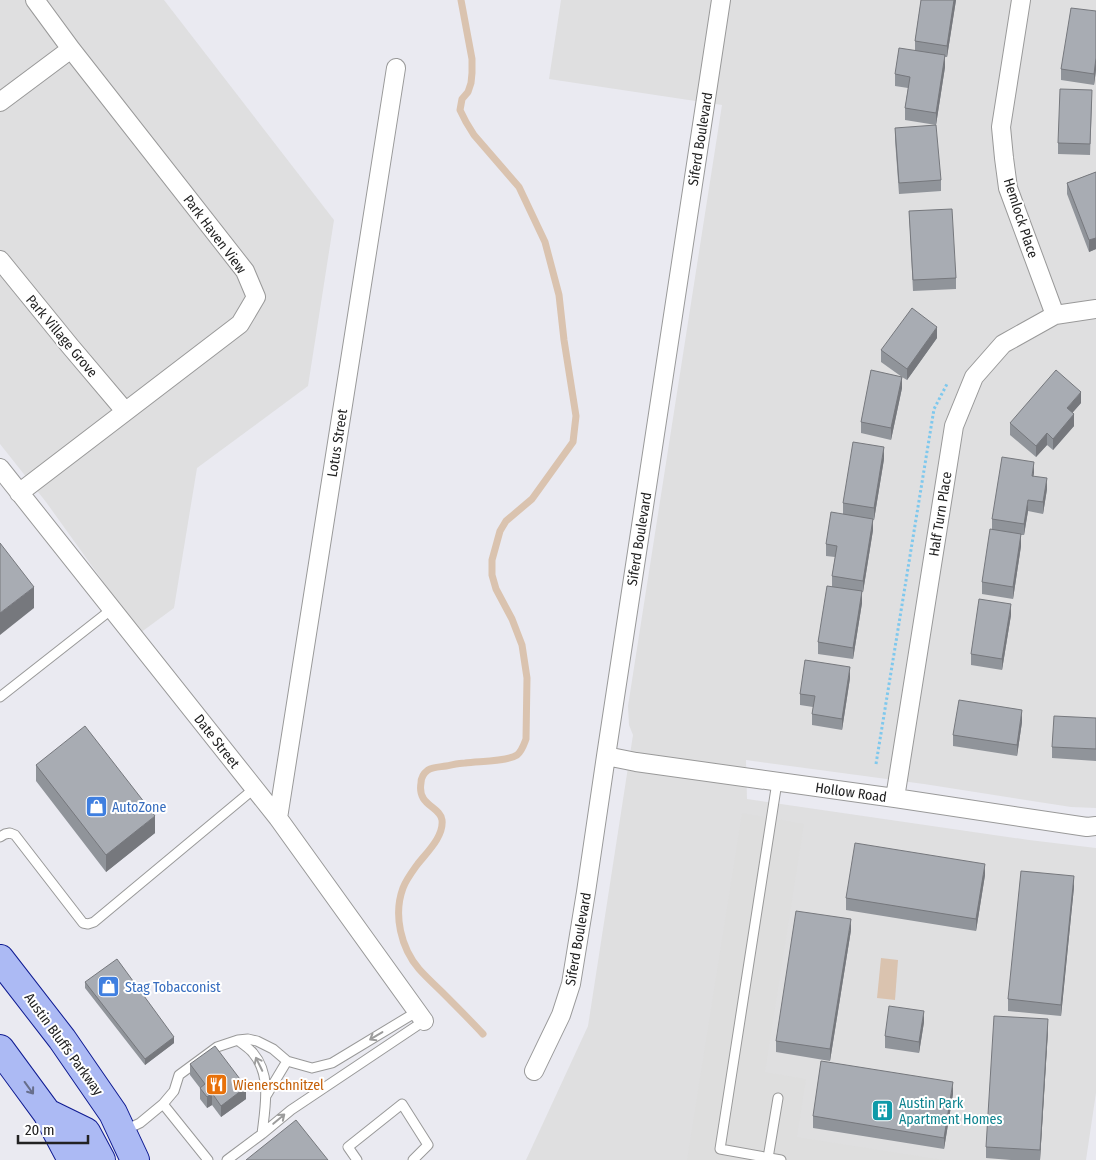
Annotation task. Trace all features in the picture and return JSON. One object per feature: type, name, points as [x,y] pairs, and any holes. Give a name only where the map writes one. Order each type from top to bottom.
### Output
[{"type":"main road","name":"Austin Bluffs Parkway","points":[[0,959],[62,1039],[113,1113],[135,1160]]},
{"type":"main road","points":[[0,1049],[47,1113],[72,1160]]},
{"type":"main road","points":[[47,1113],[86,1132],[100,1160]]},
{"type":"street","points":[[0,102],[71,49],[35,0]]},
{"type":"street","name":"Siferd Boulevard","points":[[534,1071],[561,1015],[571,984],[721,0]]},
{"type":"street","name":"Hemlock Place","points":[[1021,0],[1002,128],[1004,158],[1008,188],[1055,315]]},
{"type":"street","name":"Park Haven View","points":[[19,493],[240,324],[256,297],[245,271],[71,49]]},
{"type":"street","name":"Lotus Street","points":[[278,818],[396,68]]},
{"type":"street","name":"Park Village Grove","points":[[0,260],[125,411]]},
{"type":"street","name":"Half Turn Place","points":[[895,798],[954,426],[974,377],[1003,344],[1055,315],[1096,309]]},
{"type":"street","name":"Date Street","points":[[0,468],[278,818],[421,1016]]},
{"type":"street","name":"Hollow Road","points":[[606,756],[636,762],[1077,825],[1096,826]]},
{"type":"lane","points":[[0,697],[112,609]]},
{"type":"lane","points":[[777,782],[720,1149],[781,1160]]},
{"type":"lane","points":[[0,837],[10,832],[14,835],[83,923],[88,924],[94,922],[254,788]]},
{"type":"lane","points":[[121,1132],[140,1123],[163,1104],[174,1091],[179,1075],[217,1047],[238,1040],[258,1041],[273,1048],[287,1061],[312,1068],[332,1063],[421,1016]]},
{"type":"lane","points":[[227,1160],[291,1110],[421,1016]]},
{"type":"lane","points":[[238,1040],[253,1053],[262,1068],[266,1096],[262,1134]]},
{"type":"lane","points":[[266,1096],[287,1061]]},
{"type":"lane","points":[[768,1158],[778,1098]]},
{"type":"lane","points":[[163,1104],[208,1160]]},
{"type":"lane","points":[[357,1160],[348,1147],[402,1104],[428,1145],[413,1160]]},
{"type":"shaded area","points":[[0,0],[164,0],[334,220],[308,386],[197,468],[174,608],[140,633],[46,502],[0,444]]},
{"type":"shaded area","points":[[561,0],[1096,0],[1096,808],[1071,807],[924,784],[746,760],[747,799],[1096,848],[1096,1093],[1086,1160],[526,1160],[588,1026],[633,735],[629,725],[628,706],[722,105],[549,79]]},
{"type":"shaded area","points":[[742,813],[804,824],[765,1072],[806,1079],[797,1137],[943,1160],[687,1160]]},
{"type":"shaded area","points":[[881,958],[898,960],[895,1000],[877,998]]},
{"type":"building","points":[[921,0],[954,0],[947,46],[915,41]]},
{"type":"building","points":[[1071,8],[1096,11],[1094,74],[1061,69]]},
{"type":"building","points":[[899,48],[945,55],[936,113],[905,108],[910,77],[895,74]]},
{"type":"building","points":[[1060,89],[1092,90],[1090,144],[1058,143]]},
{"type":"building","points":[[936,125],[941,180],[899,183],[895,128]]},
{"type":"building","points":[[1096,172],[1096,238],[1089,240],[1067,183]]},
{"type":"building","points":[[952,209],[956,278],[913,280],[909,211]]},
{"type":"building","points":[[912,308],[937,327],[907,369],[881,350]]},
{"type":"building","points":[[871,370],[902,377],[891,428],[861,422]]},
{"type":"building","points":[[1056,370],[1081,392],[1067,408],[1074,414],[1053,439],[1047,433],[1036,446],[1010,423]]},
{"type":"building","points":[[853,442],[884,447],[874,508],[843,503]]},
{"type":"building","points":[[1002,457],[1034,462],[1032,476],[1047,478],[1043,502],[1028,500],[1024,524],[992,519]]},
{"type":"building","points":[[831,512],[873,519],[863,581],[832,576],[837,546],[826,544]]},
{"type":"building","points":[[990,529],[1021,534],[1013,587],[982,582]]},
{"type":"building","points":[[0,543],[34,587],[0,613]]},
{"type":"building","points":[[827,586],[862,591],[853,648],[818,642]]},
{"type":"building","points":[[979,599],[1011,604],[1002,659],[971,654]]},
{"type":"building","points":[[805,660],[850,667],[842,719],[812,714],[815,696],[800,694]]},
{"type":"building","points":[[959,700],[1022,710],[1017,745],[953,735]]},
{"type":"building","points":[[1054,716],[1096,718],[1096,749],[1052,747]]},
{"type":"building","name":"AutoZone","points":[[85,726],[155,816],[106,855],[36,765]]},
{"type":"building","points":[[855,843],[985,864],[976,919],[846,898]]},
{"type":"building","points":[[1021,871],[1074,876],[1061,1005],[1008,999]]},
{"type":"building","points":[[796,911],[851,919],[830,1049],[776,1041]]},
{"type":"building","points":[[117,959],[174,1037],[145,1059],[85,982]]},
{"type":"building","points":[[889,1006],[924,1011],[919,1042],[885,1036]]},
{"type":"building","name":"Austin Park Apartment Homes","points":[[994,1016],[1048,1019],[1040,1150],[986,1147]]},
{"type":"building","name":"Wienerschnitzel","points":[[215,1046],[246,1087],[221,1106],[212,1093],[207,1097],[200,1088],[205,1084],[190,1064]]},
{"type":"building","name":"Austin Park Apartment Homes","points":[[821,1061],[953,1082],[944,1138],[813,1116]]},
{"type":"building","points":[[296,1120],[328,1160],[246,1160]]},
{"type":"waterway","points":[[461,0],[472,59],[472,73],[471,83],[468,92],[462,99],[460,110],[474,135],[519,187],[545,242],[559,295],[576,416],[573,442],[532,499],[506,521],[500,531],[492,560],[492,575],[496,589],[512,619],[522,645],[527,678],[526,739],[520,752],[512,757],[437,767],[425,773],[421,781],[422,797],[440,815],[442,826],[434,844],[407,879],[400,898],[400,931],[413,961],[483,1034]]},
{"type":"place","name":"AutoZone","points":[[96,807]]},
{"type":"place","name":"Stag Tobacconist","points":[[109,987]]},
{"type":"place","name":"Wienerschnitzel","points":[[217,1085]]},
{"type":"place","name":"Austin Park Apartment Homes","points":[[883,1111]]}]
